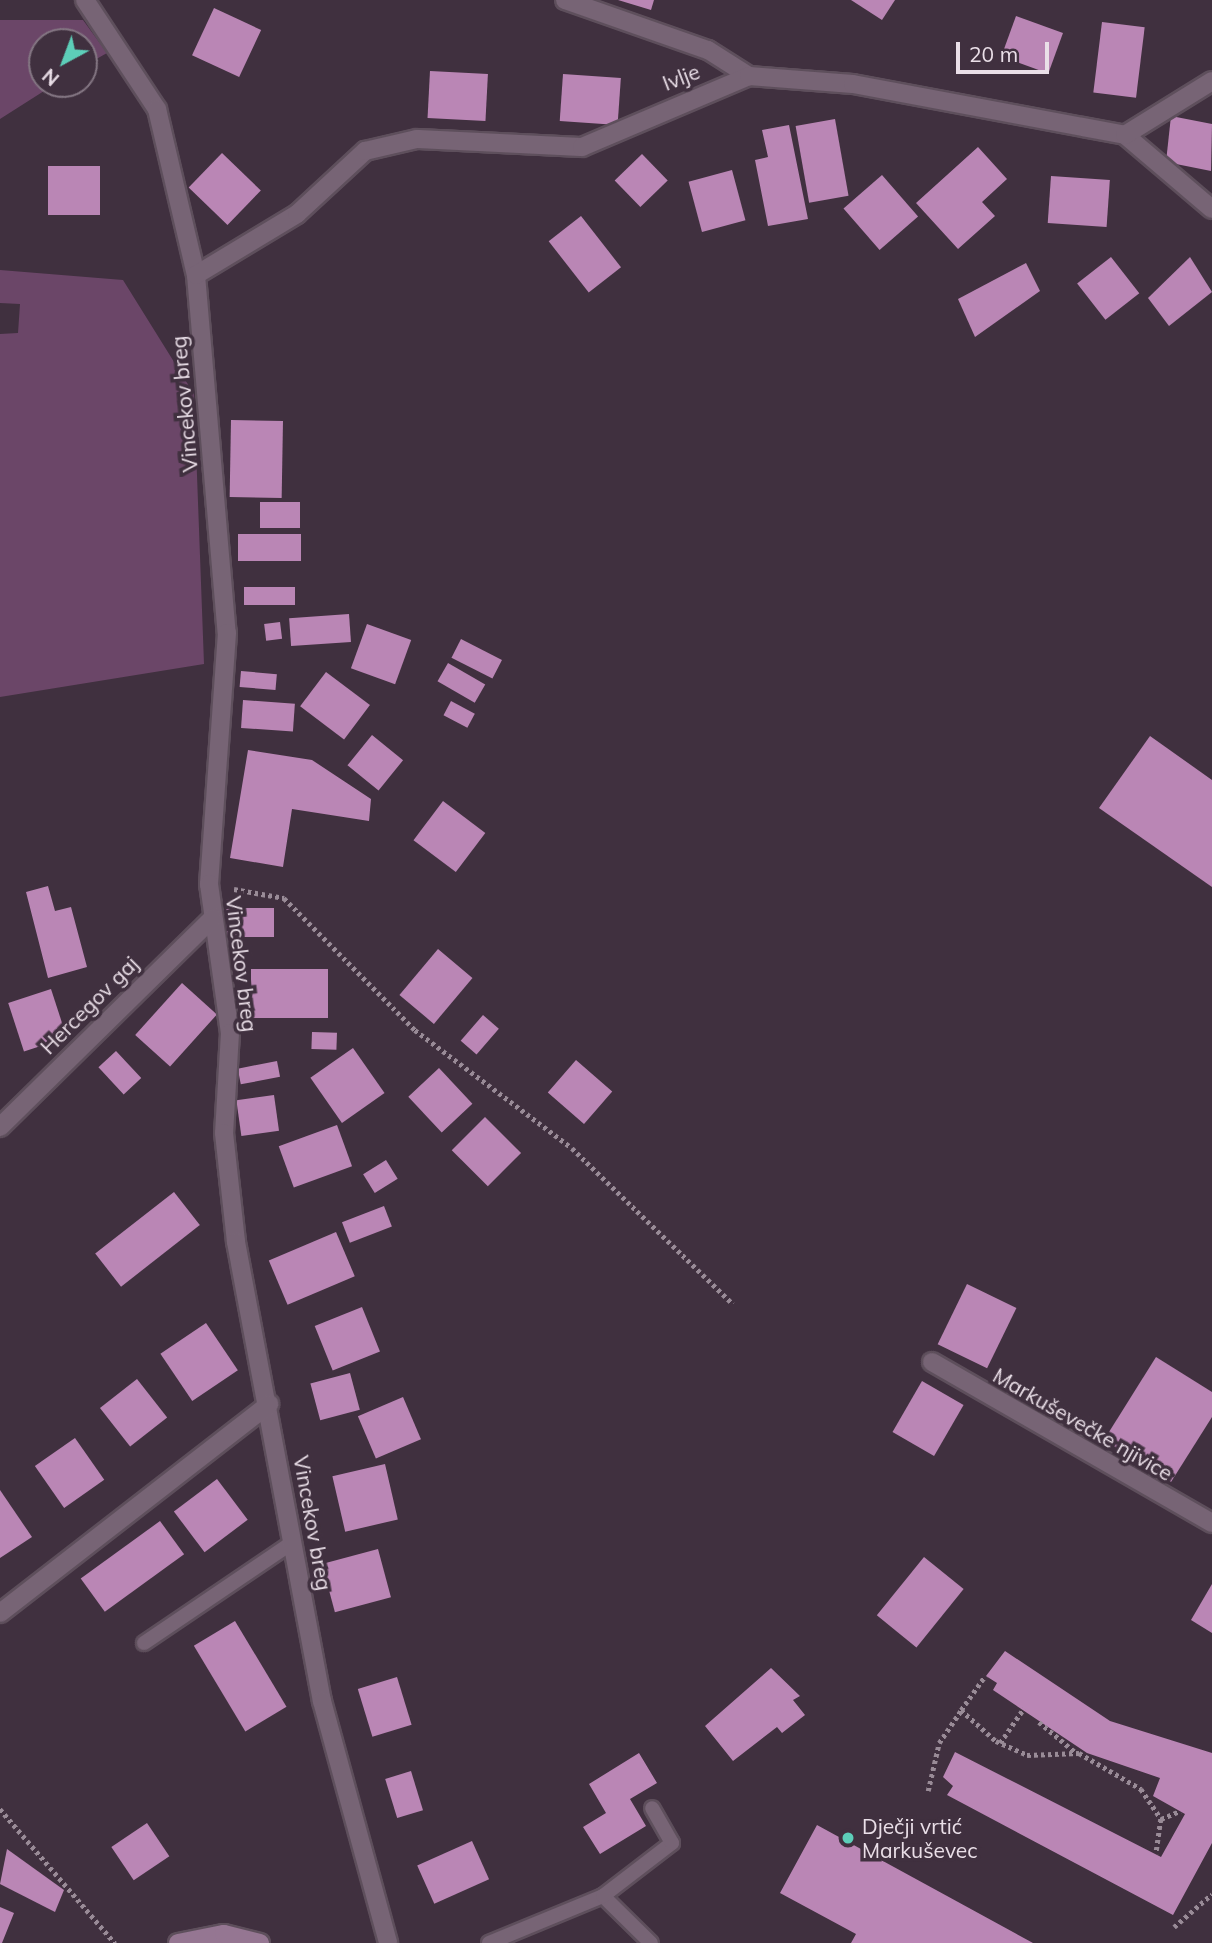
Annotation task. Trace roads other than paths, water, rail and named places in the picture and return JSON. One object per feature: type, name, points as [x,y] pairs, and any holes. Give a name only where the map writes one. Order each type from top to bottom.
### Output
[{"type":"main road","points":[[178,1943],[224,1934],[260,1943]]},
{"type":"street","name":"Vincekov breg","points":[[85,0],[157,109],[195,275],[227,633],[209,884],[230,1033],[224,1133],[233,1215],[322,1701],[388,1943]]},
{"type":"street","points":[[565,0],[708,50],[749,76]]},
{"type":"street","name":"Ivlje","points":[[195,275],[297,214],[366,151],[417,139],[582,147],[749,76],[853,84],[1125,135]]},
{"type":"street","points":[[1212,80],[1125,135],[1212,209]]},
{"type":"street","name":"Hercegov gaj","points":[[0,1127],[213,918]]},
{"type":"street","name":"Markuševečke njivice","points":[[932,1362],[1212,1523]]},
{"type":"street","points":[[0,1613],[269,1404]]},
{"type":"lane","points":[[144,1643],[293,1542]]},
{"type":"lane","points":[[489,1943],[603,1896],[672,1843],[652,1808]]},
{"type":"lane","points":[[603,1896],[651,1943]]},
{"type":"place","name":"Dječji vrtić Markuševec","points":[[848,1838]]}]
